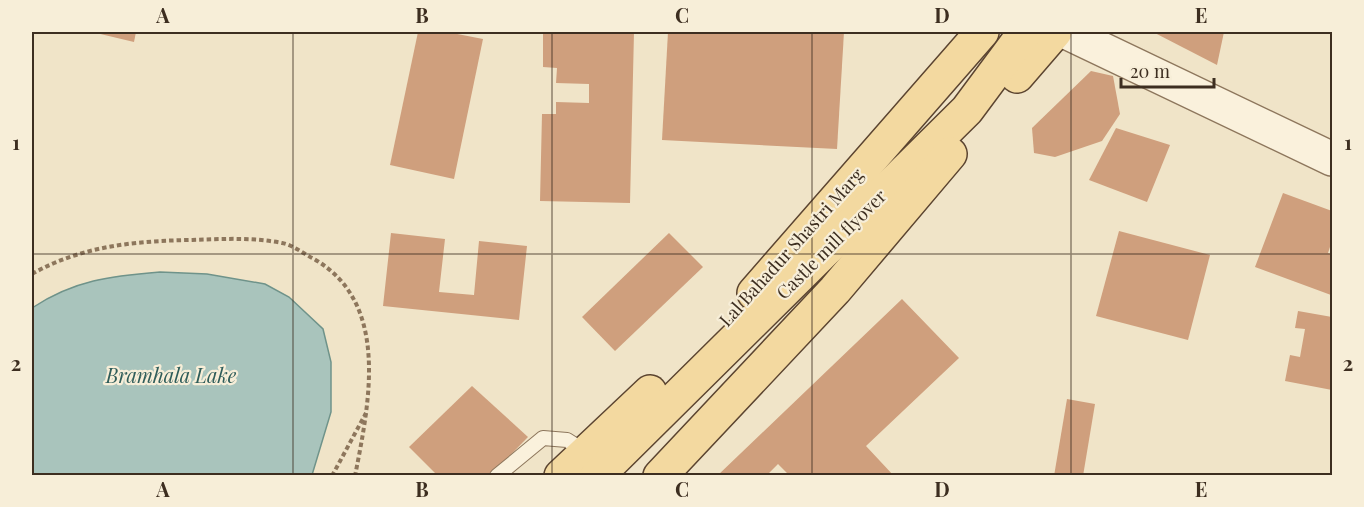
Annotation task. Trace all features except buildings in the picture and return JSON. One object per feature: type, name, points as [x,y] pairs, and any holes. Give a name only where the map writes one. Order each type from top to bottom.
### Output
[{"type":"main road","name":"Lal Bahadur Shastri Marg","points":[[561,476],[591,464],[747,301],[982,32]]},
{"type":"main road","name":"Castle mill flyover","points":[[591,464],[626,447],[967,110],[1025,32]]},
{"type":"main road","points":[[660,476],[835,290],[1055,32]]},
{"type":"street","points":[[1066,32],[1332,159]]},
{"type":"lane","points":[[497,476],[543,438],[567,441],[591,464]]},
{"type":"path","points":[[32,274],[47,265],[104,246],[233,238],[284,243],[329,268],[356,299],[369,344],[368,409],[355,476]]},
{"type":"path","points":[[332,476],[368,409]]},
{"type":"water","name":"Bramhala Lake","points":[[160,272],[207,274],[265,284],[289,297],[323,329],[331,362],[331,412],[312,475],[32,475],[32,308],[78,285],[125,275]]}]
